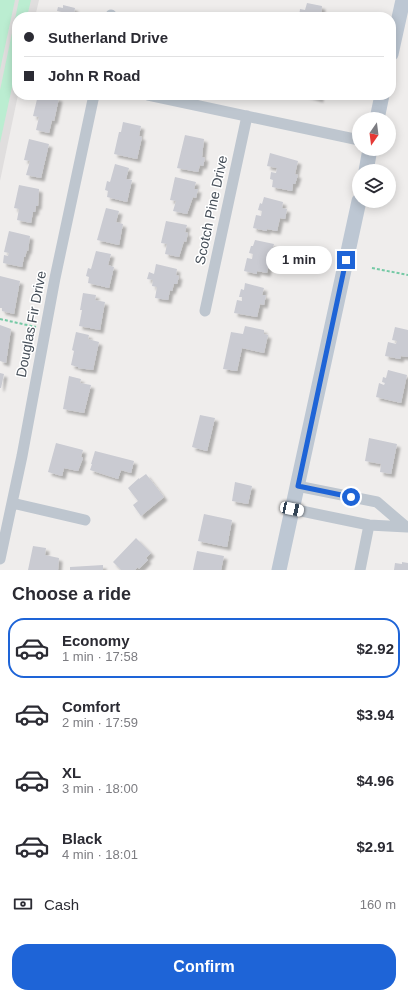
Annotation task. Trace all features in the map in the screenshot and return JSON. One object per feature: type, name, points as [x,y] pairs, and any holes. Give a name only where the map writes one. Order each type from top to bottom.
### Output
[{"type":"main road","points":[[396,39],[404,16],[403,0]]},
{"type":"main road","points":[[378,112],[381,100]]},
{"type":"main road","points":[[279,570],[358,208]]},
{"type":"street","name":"Douglas Fir Drive","points":[[0,559],[22,456],[49,307],[93,100]]},
{"type":"street","points":[[172,100],[352,138]]},
{"type":"street","name":"Scotch Pine Drive","points":[[204,310],[247,116]]},
{"type":"street","points":[[298,486],[377,502],[406,527]]},
{"type":"street","points":[[12,503],[85,520]]},
{"type":"street","points":[[292,509],[369,525],[406,527]]},
{"type":"street","points":[[360,570],[369,525]]},
{"type":"path","points":[[372,268],[408,275]]},
{"type":"path","points":[[0,319],[38,327]]},
{"type":"shaded area","points":[[0,0],[39,0],[36,12],[12,12],[12,100],[17,100],[0,181]]},
{"type":"green space","points":[[0,0],[15,0],[12,12],[0,70]]},
{"type":"green space","points":[[19,0],[31,0],[28,12],[16,12]]},
{"type":"green space","points":[[12,33],[12,87],[0,143],[0,90]]},
{"type":"building","points":[[307,3],[322,6],[321,12],[300,12],[300,9],[305,10]]},
{"type":"building","points":[[63,5],[75,8],[74,12],[57,11],[58,7],[63,8]]},
{"type":"building","points":[[37,100],[59,100],[54,121],[52,120],[49,133],[36,130],[39,117],[33,116]]},
{"type":"building","points":[[123,122],[141,126],[139,136],[142,137],[137,159],[114,154]]},
{"type":"building","points":[[185,135],[204,139],[202,157],[205,158],[203,166],[200,165],[198,172],[177,168]]},
{"type":"building","points":[[29,139],[49,144],[41,178],[26,175],[30,161],[24,160]]},
{"type":"building","points":[[270,153],[298,161],[295,174],[298,175],[295,184],[293,184],[292,191],[272,187],[273,180],[270,179],[271,172],[276,173],[277,168],[267,166]]},
{"type":"building","points":[[115,164],[129,168],[126,179],[132,180],[127,202],[107,197],[108,191],[105,190],[107,181],[110,182]]},
{"type":"building","points":[[175,177],[196,182],[194,189],[198,189],[196,198],[193,197],[187,214],[173,211],[176,201],[170,200]]},
{"type":"building","points":[[19,185],[39,189],[38,206],[36,206],[35,212],[33,212],[31,223],[17,220],[19,209],[14,208]]},
{"type":"building","points":[[264,197],[283,202],[282,208],[287,209],[285,219],[280,218],[277,231],[267,229],[267,231],[253,228],[256,215],[261,216],[262,211],[258,210]]},
{"type":"building","points":[[106,208],[119,211],[116,222],[123,224],[119,245],[97,240]]},
{"type":"building","points":[[166,221],[187,225],[185,232],[188,233],[186,242],[184,241],[179,257],[165,254],[167,244],[161,243]]},
{"type":"building","points":[[9,231],[30,236],[28,251],[27,250],[24,257],[22,267],[3,263],[4,255],[8,256],[9,253],[4,252]]},
{"type":"building","points":[[255,240],[274,244],[272,251],[275,252],[273,261],[270,260],[267,273],[257,271],[257,274],[244,271],[247,258],[252,259],[253,254],[249,253]]},
{"type":"building","points":[[96,251],[111,254],[108,265],[114,267],[109,288],[88,283],[89,277],[86,276],[88,268],[91,269]]},
{"type":"building","points":[[156,264],[177,269],[176,275],[179,276],[177,284],[174,284],[172,291],[170,290],[168,300],[155,298],[157,287],[152,286],[153,280],[147,279],[149,272],[154,274]]},
{"type":"building","points":[[0,276],[20,281],[14,314],[2,311],[2,308],[0,308]]},
{"type":"building","points":[[245,283],[264,288],[262,295],[266,295],[264,305],[260,304],[257,317],[234,313],[237,300],[242,301],[242,297],[239,297],[241,289],[244,290]]},
{"type":"building","points":[[83,293],[96,295],[95,300],[105,302],[100,330],[79,326]]},
{"type":"building","points":[[0,325],[11,329],[6,363],[0,361]]},
{"type":"building","points":[[245,326],[264,330],[264,334],[268,335],[264,353],[242,348],[237,371],[223,369],[231,332],[243,334]]},
{"type":"building","points":[[395,327],[408,330],[408,357],[401,356],[400,359],[385,356],[388,342],[396,344],[397,341],[392,340]]},
{"type":"building","points":[[76,332],[89,335],[88,339],[99,342],[93,370],[78,368],[71,365],[74,351],[72,350]]},
{"type":"building","points":[[388,370],[407,375],[401,403],[376,397],[379,383],[384,385],[385,383],[382,382],[383,377],[386,378]]},
{"type":"building","points":[[0,373],[4,374],[1,388],[0,388]]},
{"type":"building","points":[[69,376],[81,379],[80,383],[91,385],[84,413],[63,409]]},
{"type":"building","points":[[200,415],[215,418],[207,451],[192,447]]},
{"type":"building","points":[[369,438],[397,444],[391,474],[380,472],[381,464],[365,461]]},
{"type":"building","points":[[56,443],[83,450],[81,457],[83,458],[78,471],[64,468],[62,476],[48,472]]},
{"type":"building","points":[[95,451],[134,461],[131,473],[121,470],[118,479],[90,470]]},
{"type":"building","points":[[146,474],[164,497],[141,516],[133,505],[138,501],[128,488]]},
{"type":"building","points":[[235,482],[252,486],[248,504],[232,501]]},
{"type":"building","points":[[204,514],[232,520],[227,547],[198,541]]},
{"type":"building","points":[[136,538],[151,553],[146,558],[148,560],[139,569],[138,567],[135,570],[121,570],[113,562]]},
{"type":"building","points":[[33,546],[46,548],[45,555],[59,558],[58,570],[28,570]]},
{"type":"building","points":[[197,551],[224,556],[221,570],[193,570]]},
{"type":"building","points":[[402,562],[408,563],[408,570],[394,570],[395,563],[402,564]]},
{"type":"building","points":[[103,565],[103,570],[70,570],[70,567]]},
{"type":"route","points":[[346,260],[298,486],[351,497]]}]
